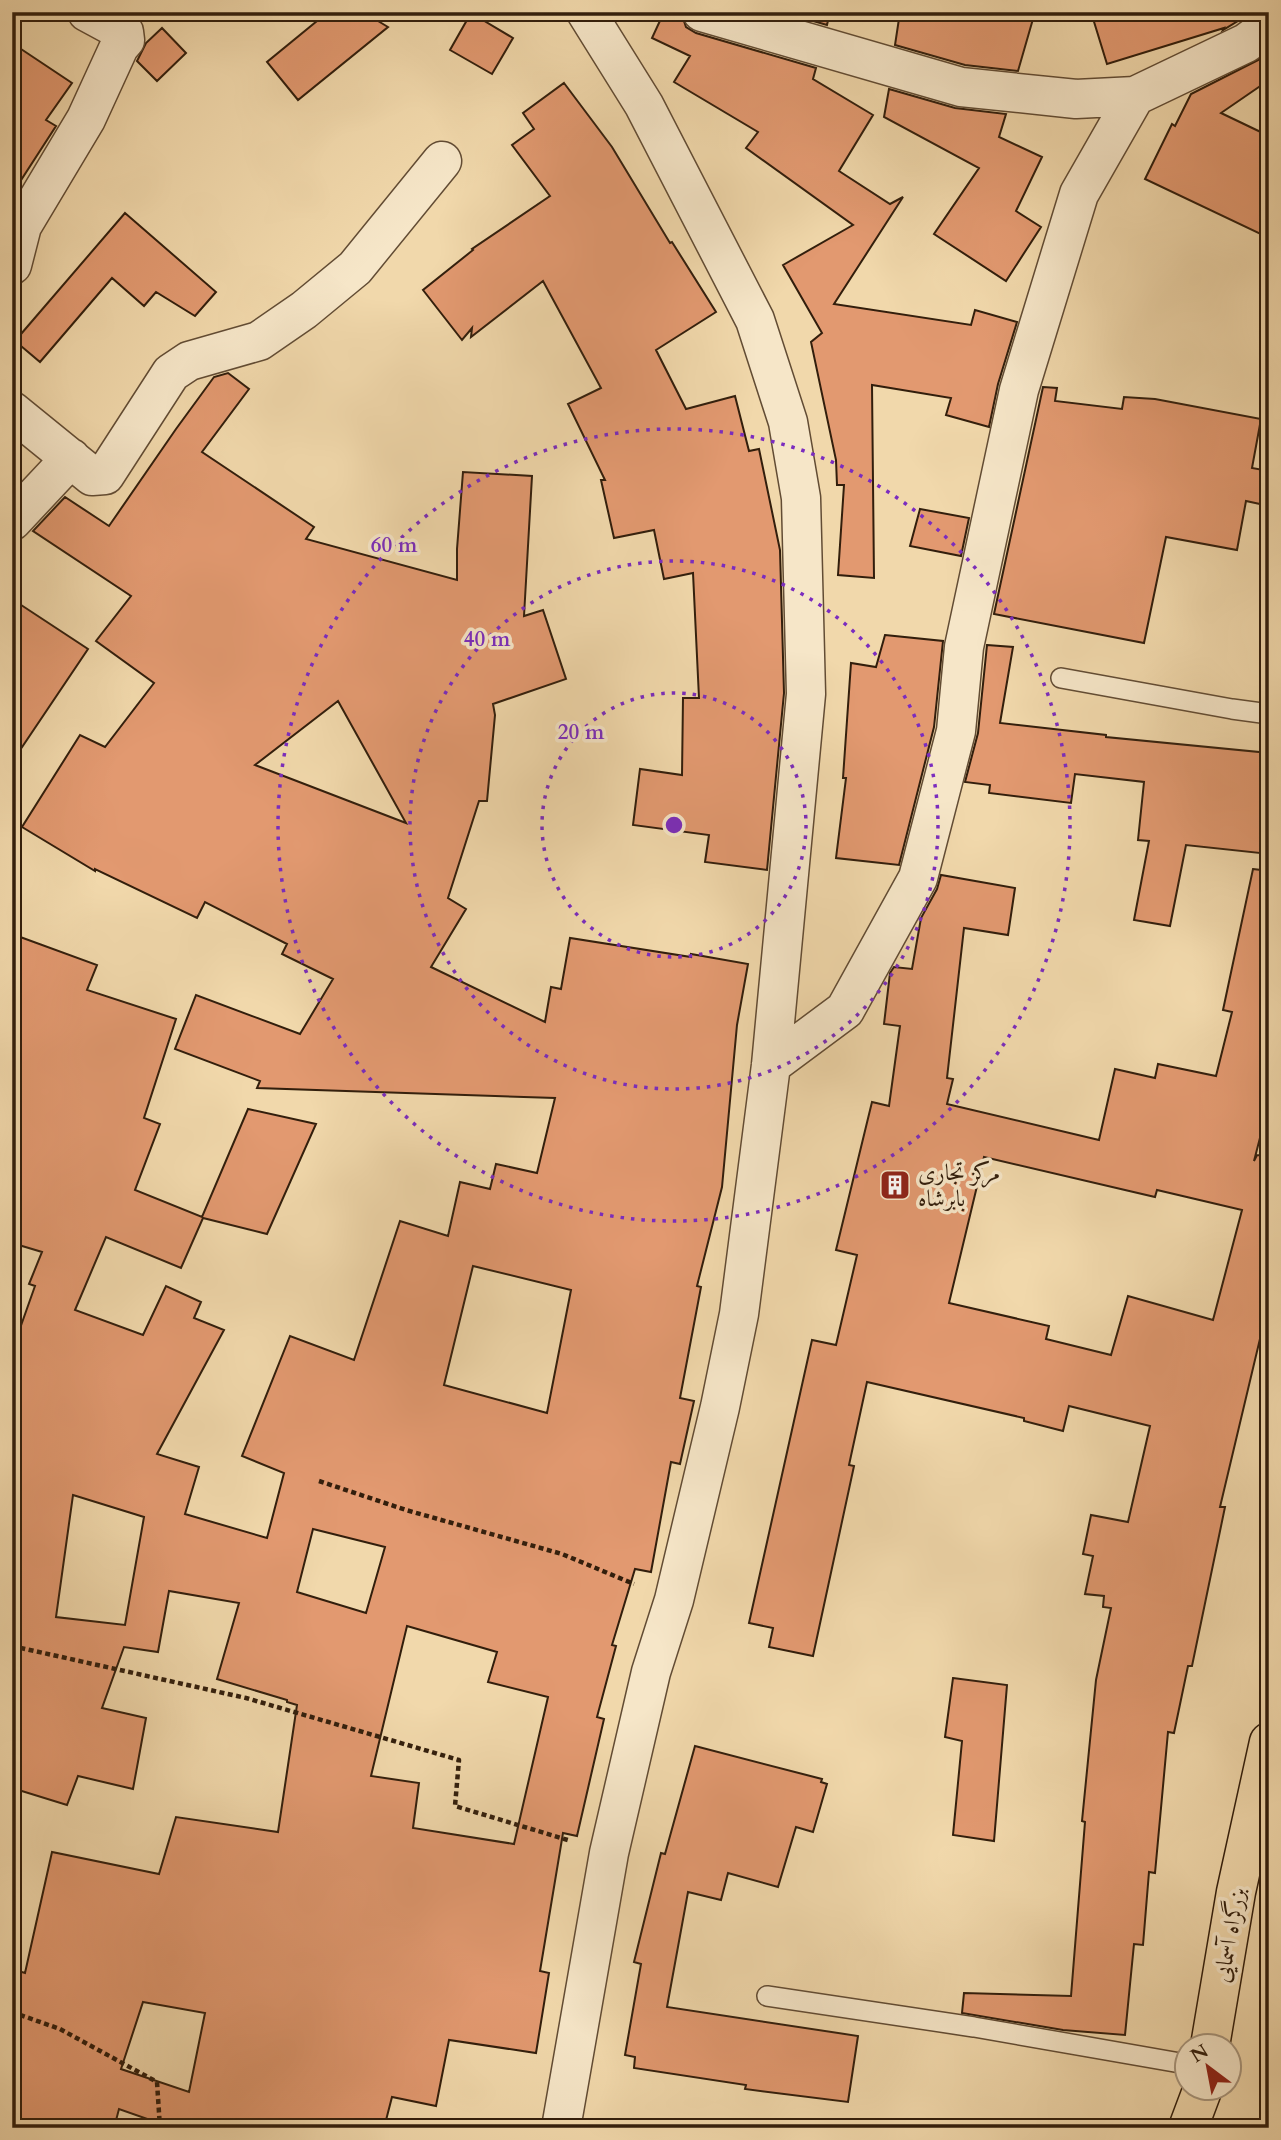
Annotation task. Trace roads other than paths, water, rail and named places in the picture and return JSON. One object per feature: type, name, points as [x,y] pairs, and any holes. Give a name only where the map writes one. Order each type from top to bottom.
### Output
[{"type":"highway","name":"بزرگراه آسمایی","points":[[1212,2032],[1236,1892],[1269,1742]]},
{"type":"street","points":[[12,265],[22,226],[86,119],[119,47],[125,40],[124,32],[87,12]]},
{"type":"street","points":[[561,2128],[609,1853],[651,1672],[674,1600],[739,1314],[771,1065],[806,694],[801,498],[788,422],[755,320],[644,105],[586,12]]},
{"type":"street","points":[[702,12],[961,87],[1076,99],[1135,96],[1246,43],[1269,26]]},
{"type":"street","points":[[771,1065],[845,1010],[918,878],[956,731],[964,648],[1019,390],[1079,194],[1135,96]]},
{"type":"street","points":[[12,411],[92,476],[105,475],[171,373],[190,361],[259,341],[304,310],[355,268],[442,161]]},
{"type":"street","points":[[12,521],[71,458]]},
{"type":"lane","points":[[1061,678],[1269,714]]},
{"type":"lane","points":[[767,1996],[974,2027],[1172,2093]]},
{"type":"place","name":"مرکز تجاری بابرشاه","points":[[895,1185]]}]
